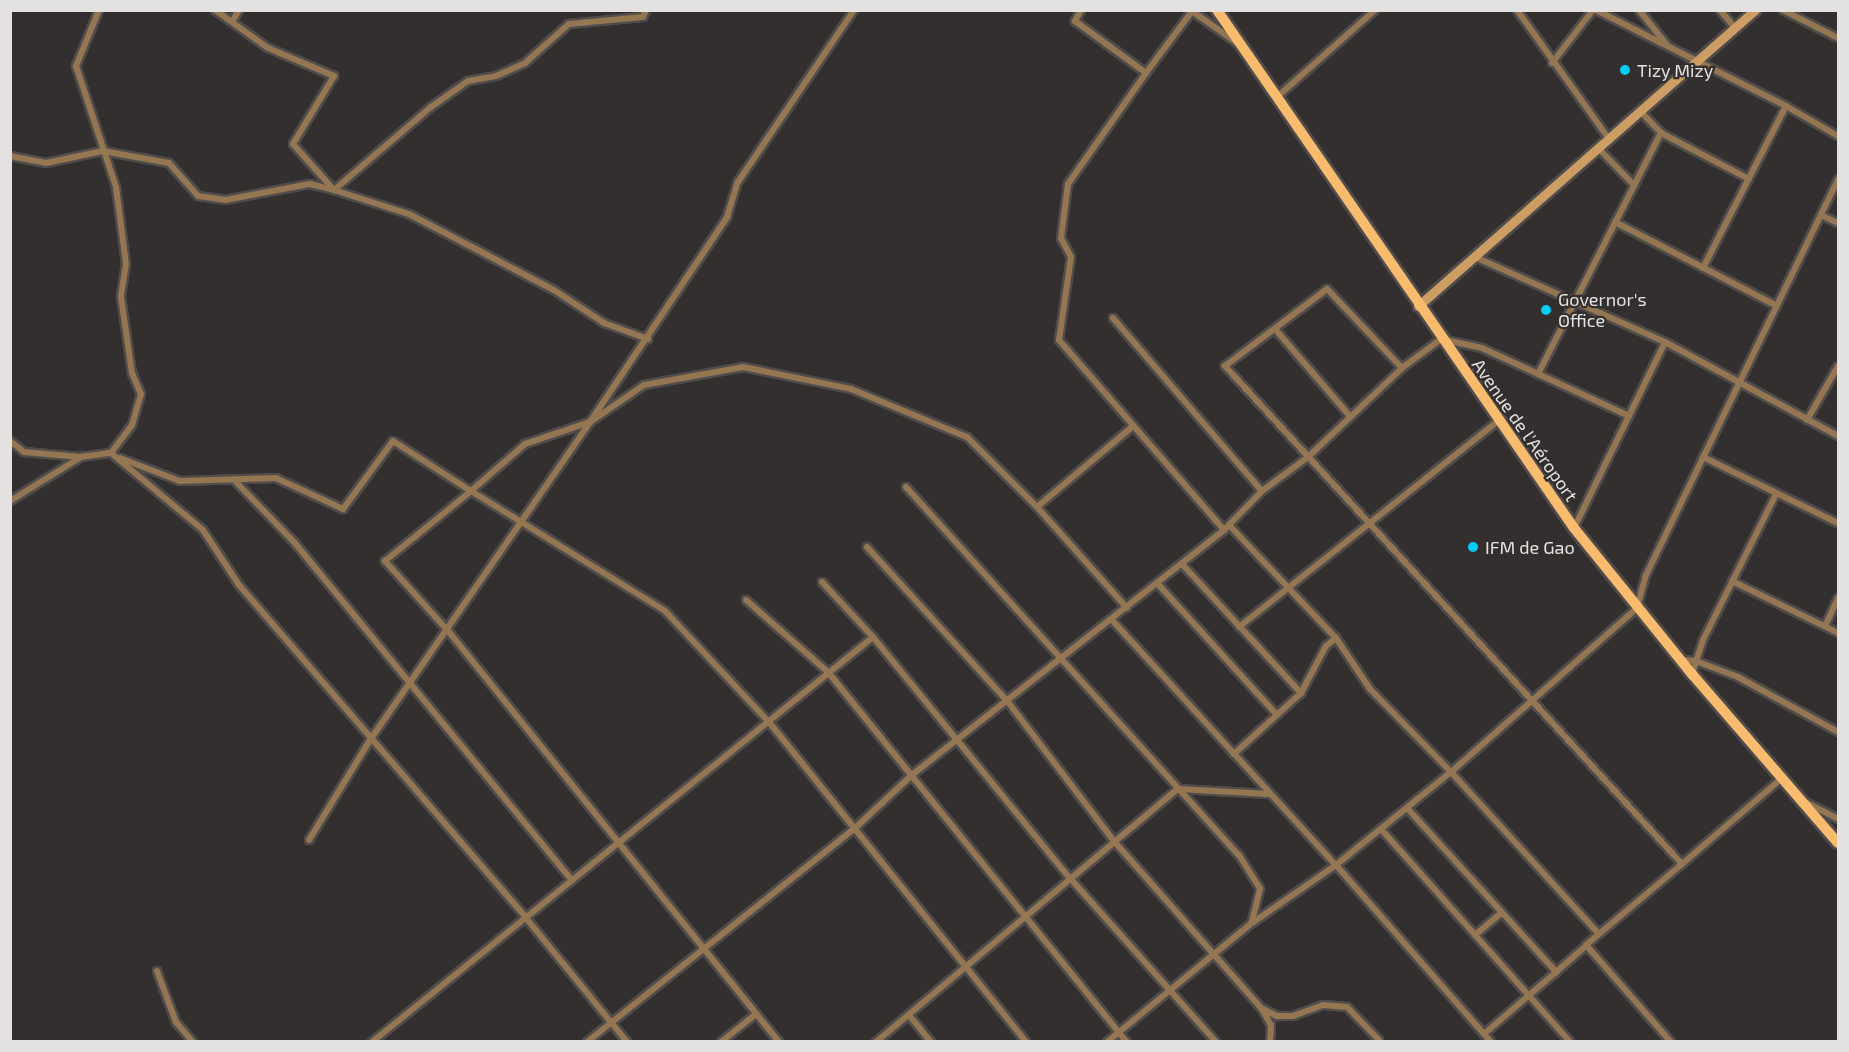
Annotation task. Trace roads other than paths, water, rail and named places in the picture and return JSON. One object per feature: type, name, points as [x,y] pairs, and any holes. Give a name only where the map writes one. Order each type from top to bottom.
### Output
[{"type":"main road","name":"Avenue de l'Aéroport","points":[[1217,10],[1418,306],[1574,528],[1692,674],[1839,843]]},
{"type":"street","points":[[99,10],[76,66],[116,187],[126,264],[121,297],[132,373],[141,394],[132,425],[111,453]]},
{"type":"street","points":[[215,10],[268,48],[334,76],[293,144],[334,190]]},
{"type":"street","points":[[232,22],[239,10]]},
{"type":"street","points":[[334,190],[431,106],[468,81],[496,76],[525,63],[569,24],[643,17],[646,10]]},
{"type":"street","points":[[309,840],[370,740],[449,632],[519,521],[648,339],[727,217],[738,182],[854,10]]},
{"type":"street","points":[[1081,10],[1075,21],[1146,73]]},
{"type":"street","points":[[1276,98],[1374,10]]},
{"type":"street","points":[[1517,10],[1552,63],[1609,138]]},
{"type":"street","points":[[1552,63],[1594,10],[1786,106],[1839,136]]},
{"type":"street","points":[[1639,10],[1667,46]]},
{"type":"street","points":[[1720,10],[1736,28]]},
{"type":"street","points":[[1418,306],[1755,10]]},
{"type":"street","points":[[1783,10],[1839,38]]},
{"type":"street","points":[[1242,47],[1192,11],[1068,184],[1061,238],[1071,257],[1059,340],[1132,427],[1336,639],[1370,689],[1451,772],[1599,934]]},
{"type":"street","points":[[1703,268],[1786,106]]},
{"type":"street","points":[[1640,111],[1661,133],[1749,179]]},
{"type":"street","points":[[1538,374],[1661,133]]},
{"type":"street","points":[[1598,148],[1634,185]]},
{"type":"street","points":[[10,156],[46,163],[104,151],[169,163],[198,196],[225,200],[310,184],[334,190],[409,214],[554,290],[604,323],[648,339]]},
{"type":"street","points":[[1107,1041],[1252,923],[1336,865],[1407,808],[1637,608],[1639,592],[1702,458],[1823,216],[1839,179]]},
{"type":"street","points":[[1823,216],[1839,223]]},
{"type":"street","points":[[1615,222],[1778,306]]},
{"type":"street","points":[[1476,257],[1575,299],[1665,342],[1740,380],[1807,420],[1839,436]]},
{"type":"street","points":[[1402,368],[1328,289],[1225,366],[1682,864]]},
{"type":"street","points":[[1113,318],[1262,491]]},
{"type":"street","points":[[1275,328],[1349,415]]},
{"type":"street","points":[[587,1041],[853,830],[913,774],[957,743],[1182,564],[1227,527],[1262,491],[1308,457],[1349,415],[1402,368],[1441,339],[1482,348],[1629,416]]},
{"type":"street","points":[[1574,528],[1665,342]]},
{"type":"street","points":[[1807,420],[1839,366]]},
{"type":"street","points":[[779,1041],[702,950],[621,842],[449,632],[385,561],[525,444],[590,422],[644,385],[743,367],[851,389],[967,437],[1037,507],[1127,608]]},
{"type":"street","points":[[1239,627],[1372,524],[1499,420]]},
{"type":"street","points":[[1037,507],[1132,427]]},
{"type":"street","points":[[10,441],[24,452],[81,456],[111,453],[180,481],[236,482],[276,478],[343,508],[393,441],[665,611],[770,722],[853,830],[1026,1041]]},
{"type":"street","points":[[10,501],[81,456]]},
{"type":"street","points":[[120,458],[203,530],[239,585],[370,740],[526,918],[627,1041]]},
{"type":"street","points":[[1702,458],[1839,523]]},
{"type":"street","points":[[236,482],[294,542],[572,880]]},
{"type":"street","points":[[906,487],[1064,657],[1177,789],[1233,848],[1260,889],[1252,923]]},
{"type":"street","points":[[1692,674],[1732,580],[1776,494]]},
{"type":"street","points":[[867,547],[1008,702],[1113,840],[1215,952],[1262,1009],[1271,1025],[1270,1041]]},
{"type":"street","points":[[1182,564],[1301,693]]},
{"type":"street","points":[[1732,580],[1839,633]]},
{"type":"street","points":[[822,582],[873,637],[957,743],[1069,877],[1216,1041]]},
{"type":"street","points":[[1157,583],[1277,715]]},
{"type":"street","points":[[1825,626],[1839,598]]},
{"type":"street","points":[[746,600],[828,672],[913,774],[1023,915],[1126,1041]]},
{"type":"street","points":[[1112,620],[1336,865],[1491,1041]]},
{"type":"street","points":[[372,1041],[873,637]]},
{"type":"street","points":[[1234,754],[1301,693],[1326,646],[1336,639]]},
{"type":"street","points":[[1682,660],[1696,661],[1738,677],[1839,732]]},
{"type":"street","points":[[1484,1034],[1783,777]]},
{"type":"street","points":[[876,1041],[1023,915],[1177,789],[1271,794]]},
{"type":"street","points":[[1803,801],[1839,819]]},
{"type":"street","points":[[1407,808],[1556,972]]},
{"type":"street","points":[[1381,829],[1570,1041]]},
{"type":"street","points":[[1474,935],[1501,913]]},
{"type":"street","points":[[1587,945],[1671,1041]]},
{"type":"street","points":[[157,971],[176,1022],[193,1041]]},
{"type":"street","points":[[1262,1009],[1277,1016],[1293,1016],[1323,1005],[1347,1007],[1379,1040]]},
{"type":"street","points":[[721,1041],[756,1014]]},
{"type":"street","points":[[909,1015],[931,1041]]},
{"type":"place","name":"Tizy Mizy","points":[[1625,70]]},
{"type":"place","name":"Governor's Office","points":[[1546,310]]},
{"type":"place","name":"IFM de Gao","points":[[1473,547]]}]
